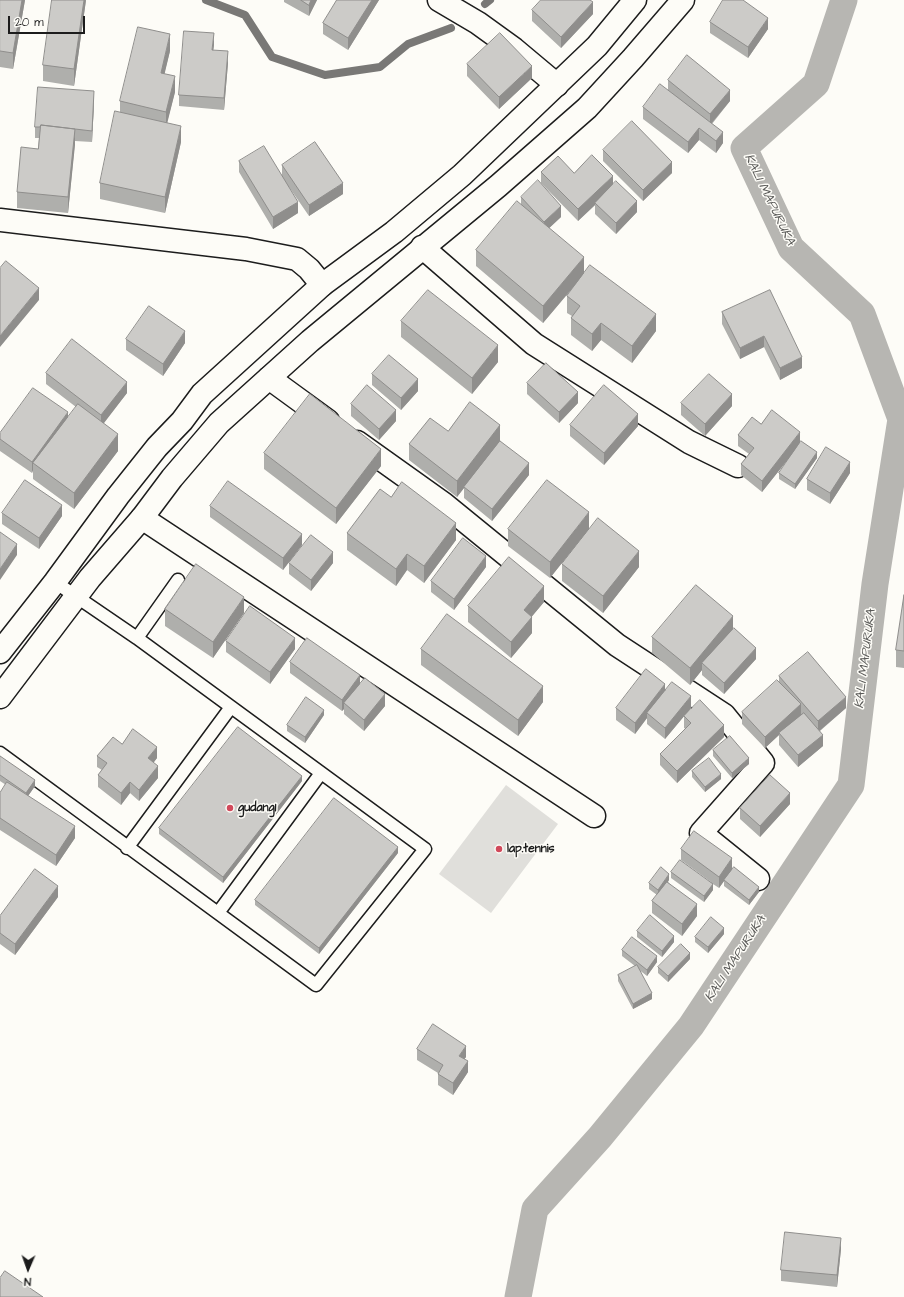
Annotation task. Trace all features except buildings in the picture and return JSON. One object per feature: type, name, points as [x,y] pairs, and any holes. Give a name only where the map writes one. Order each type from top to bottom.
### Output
[{"type":"main road","points":[[439,0],[484,27],[514,49],[557,85]]},
{"type":"main road","points":[[0,652],[157,447],[182,421],[202,394],[322,285],[394,232],[462,175],[597,46],[635,0]]},
{"type":"main road","points":[[0,697],[90,578],[142,518],[172,478],[219,423],[310,341],[422,247],[498,186],[587,108],[683,0]]},
{"type":"main road","points":[[0,220],[246,249],[297,259],[309,269],[322,285]]},
{"type":"main road","points":[[422,247],[534,344],[688,442],[738,466]]},
{"type":"main road","points":[[269,378],[444,504],[617,645],[724,715],[763,763],[701,833],[758,879]]},
{"type":"main road","points":[[142,518],[594,816]]},
{"type":"lane","points":[[137,638],[178,580]]},
{"type":"lane","points":[[0,753],[127,848],[316,985],[425,849],[137,638],[55,582]]},
{"type":"lane","points":[[127,848],[231,707]]},
{"type":"lane","points":[[218,913],[321,773]]},
{"type":"shaded area","name":"lap.tennis","points":[[506,785],[558,824],[491,913],[439,874]]},
{"type":"waterway","points":[[206,0],[245,15],[272,57],[325,75],[380,67],[408,44],[451,28]]},
{"type":"waterway","points":[[485,4],[490,0]]},
{"type":"waterway","name":"KALI MAPURUKA","points":[[518,1297],[535,1209],[600,1137],[691,1026],[851,785],[875,584],[901,419],[862,314],[791,248],[744,148],[816,84],[844,0]]},
{"type":"place","name":"gudang1","points":[[230,808]]},
{"type":"place","name":"lap.tennis","points":[[499,849]]}]
